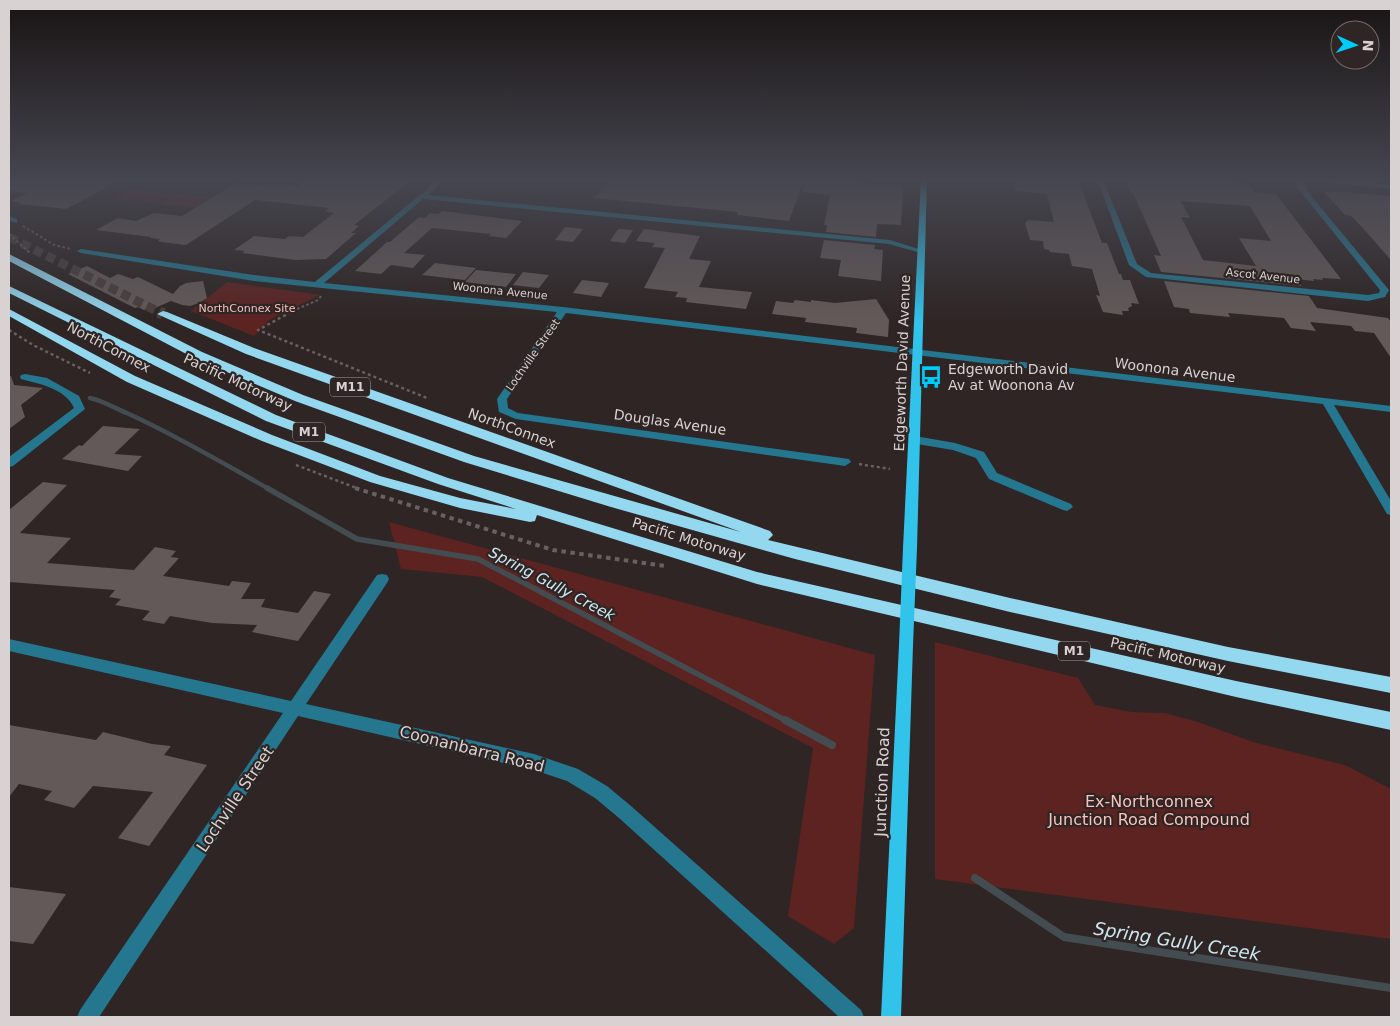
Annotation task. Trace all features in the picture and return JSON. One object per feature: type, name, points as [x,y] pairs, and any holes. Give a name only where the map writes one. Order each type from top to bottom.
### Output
[{"type":"highway","name":"Pacific Motorway","points":[[9,257],[198,355],[299,398],[469,459],[616,503],[795,553],[1010,605],[1171,641],[1391,685]]},
{"type":"highway","name":"Pacific Motorway","points":[[9,289],[271,418],[443,481],[625,538],[757,578],[1236,689],[1391,721]]},
{"type":"highway","name":"NorthConnex","points":[[9,312],[131,379],[216,417],[375,479],[460,502],[625,538]]},
{"type":"highway","name":"NorthConnex","points":[[163,314],[250,351],[539,456],[854,566]]},
{"type":"main road","name":"Edgeworth David Avenue","points":[[910,548],[922,227]]},
{"type":"main road","name":"Junction Road","points":[[891,1017],[910,548]]},
{"type":"street","points":[[318,283],[386,227]]},
{"type":"street","points":[[733,227],[890,242],[921,251]]},
{"type":"street","name":"Ascot Avenue","points":[[1119,227],[1133,265],[1149,275],[1368,298],[1382,295],[1385,290],[1333,227]]},
{"type":"street","points":[[890,242],[922,239]]},
{"type":"street","name":"Woonona Avenue","points":[[81,252],[254,278],[318,283],[563,310],[1391,409]]},
{"type":"street","name":"Lochville Street","points":[[502,399],[563,310]]},
{"type":"street","points":[[9,463],[80,409],[75,398],[43,380],[25,377]]},
{"type":"street","name":"Douglas Avenue","points":[[502,399],[503,410],[516,416],[845,462]]},
{"type":"street","points":[[1327,402],[1391,512]]},
{"type":"street","points":[[915,440],[955,447],[980,455],[994,476],[1067,507]]},
{"type":"street","name":"Lochville Street","points":[[87,1017],[382,579]]},
{"type":"street","name":"Coonanbarra Road","points":[[9,645],[534,762],[572,776],[601,792],[626,812],[854,1017]]},
{"type":"path","points":[[23,227],[54,245],[81,252]]},
{"type":"path","points":[[334,285],[318,300],[275,319],[258,330],[430,400]]},
{"type":"path","points":[[845,462],[890,469]]},
{"type":"green space","name":"NorthConnex Site","points":[[227,282],[320,295],[269,320],[254,336],[191,311]]},
{"type":"green space","points":[[389,522],[875,655],[854,928],[834,944],[788,916],[813,748],[482,577],[401,569]]},
{"type":"green space","name":"Ex-Northconnex Junction Road Compound","points":[[935,642],[1078,678],[1095,705],[1132,712],[1165,713],[1198,722],[1253,742],[1345,765],[1391,789],[1391,939],[935,879]]},
{"type":"building","points":[[102,227],[214,227],[186,245],[161,242],[158,241],[160,239],[151,237],[96,230]]},
{"type":"building","points":[[316,227],[358,227],[351,233],[356,233],[326,259],[295,260],[242,253],[245,251],[234,250],[254,236],[285,239],[289,236],[303,237]]},
{"type":"building","points":[[408,227],[516,227],[506,238],[489,236],[491,234],[432,228],[404,253],[425,255],[413,268],[391,265],[381,274],[355,271],[387,242],[390,242]]},
{"type":"building","points":[[565,227],[583,229],[573,242],[555,240]]},
{"type":"building","points":[[827,227],[877,227],[876,237],[826,232]]},
{"type":"building","points":[[1026,227],[1096,227],[1102,243],[1107,243],[1119,274],[1121,274],[1123,280],[1130,280],[1139,304],[1131,303],[1132,306],[1128,308],[1129,311],[1122,311],[1123,315],[1103,312],[1096,295],[1100,296],[1092,269],[1072,266],[1069,254],[1050,252],[1044,249],[1043,241],[1030,240]]},
{"type":"building","points":[[1148,227],[1186,227],[1203,260],[1256,266],[1239,238],[1271,241],[1263,227],[1301,227],[1341,279],[1322,278],[1323,280],[1313,279],[1314,281],[1296,279],[1302,286],[1161,272],[1154,255],[1161,256]]},
{"type":"building","points":[[1362,227],[1391,227],[1391,260]]},
{"type":"building","points":[[618,229],[633,230],[625,243],[610,241]]},
{"type":"building","points":[[644,229],[700,236],[689,259],[711,261],[699,287],[752,292],[746,309],[686,302],[687,298],[675,297],[678,292],[644,288],[665,248],[652,247],[655,243],[636,241]]},
{"type":"building","points":[[824,240],[875,245],[874,249],[883,250],[881,281],[838,276],[841,260],[820,258]]},
{"type":"building","points":[[435,263],[476,268],[465,280],[422,275]]},
{"type":"building","points":[[87,266],[110,278],[118,274],[133,279],[138,277],[173,294],[180,286],[186,283],[203,281],[207,298],[190,306],[171,301],[155,308],[152,306],[144,310],[138,307],[135,308],[68,274]]},
{"type":"building","points":[[476,270],[516,274],[506,287],[465,282]]},
{"type":"building","points":[[523,272],[549,275],[539,288],[513,285]]},
{"type":"building","points":[[582,280],[609,283],[601,297],[573,293]]},
{"type":"building","points":[[1164,281],[1309,296],[1317,308],[1388,318],[1391,322],[1391,358],[1374,333],[1355,331],[1351,326],[1310,322],[1316,331],[1291,328],[1284,318],[1228,313],[1230,317],[1190,313],[1189,309],[1174,307]]},
{"type":"building","points":[[876,299],[889,320],[888,337],[856,333],[857,328],[805,322],[806,318],[772,314],[776,301],[793,303],[795,300],[811,302],[811,300],[835,303]]},
{"type":"building","points":[[11,376],[14,385],[43,388],[21,405],[25,417],[9,429],[9,377]]},
{"type":"building","points":[[103,426],[140,429],[114,454],[142,456],[128,471],[62,459],[79,445],[82,446]]},
{"type":"building","points":[[43,482],[67,485],[20,533],[71,538],[47,563],[134,570],[155,547],[176,551],[171,557],[179,558],[163,576],[229,586],[232,581],[251,583],[241,599],[265,599],[261,607],[298,613],[314,591],[331,594],[298,641],[252,632],[257,625],[212,623],[170,616],[164,624],[142,620],[150,611],[115,605],[121,599],[109,597],[115,590],[9,582],[9,510]]},
{"type":"building","points":[[9,725],[96,740],[103,732],[152,744],[171,746],[164,755],[207,765],[149,846],[118,838],[153,792],[93,786],[74,808],[44,800],[52,791],[19,784],[9,797]]},
{"type":"building","points":[[9,887],[66,894],[33,944],[9,941]]},
{"type":"waterway","name":"Spring Gully Creek","points":[[90,398],[165,431],[269,489]]},
{"type":"waterway","name":"Spring Gully Creek","points":[[267,488],[357,539],[478,559],[787,721]]},
{"type":"waterway","name":"Spring Gully Creek","points":[[785,720],[832,745]]},
{"type":"waterway","name":"Spring Gully Creek","points":[[975,878],[1064,937],[1391,988]]},
{"type":"tunnel","points":[[9,237],[163,314]]},
{"type":"place","name":"Edgeworth David Av at Woonona Av","points":[[931,377]]}]
